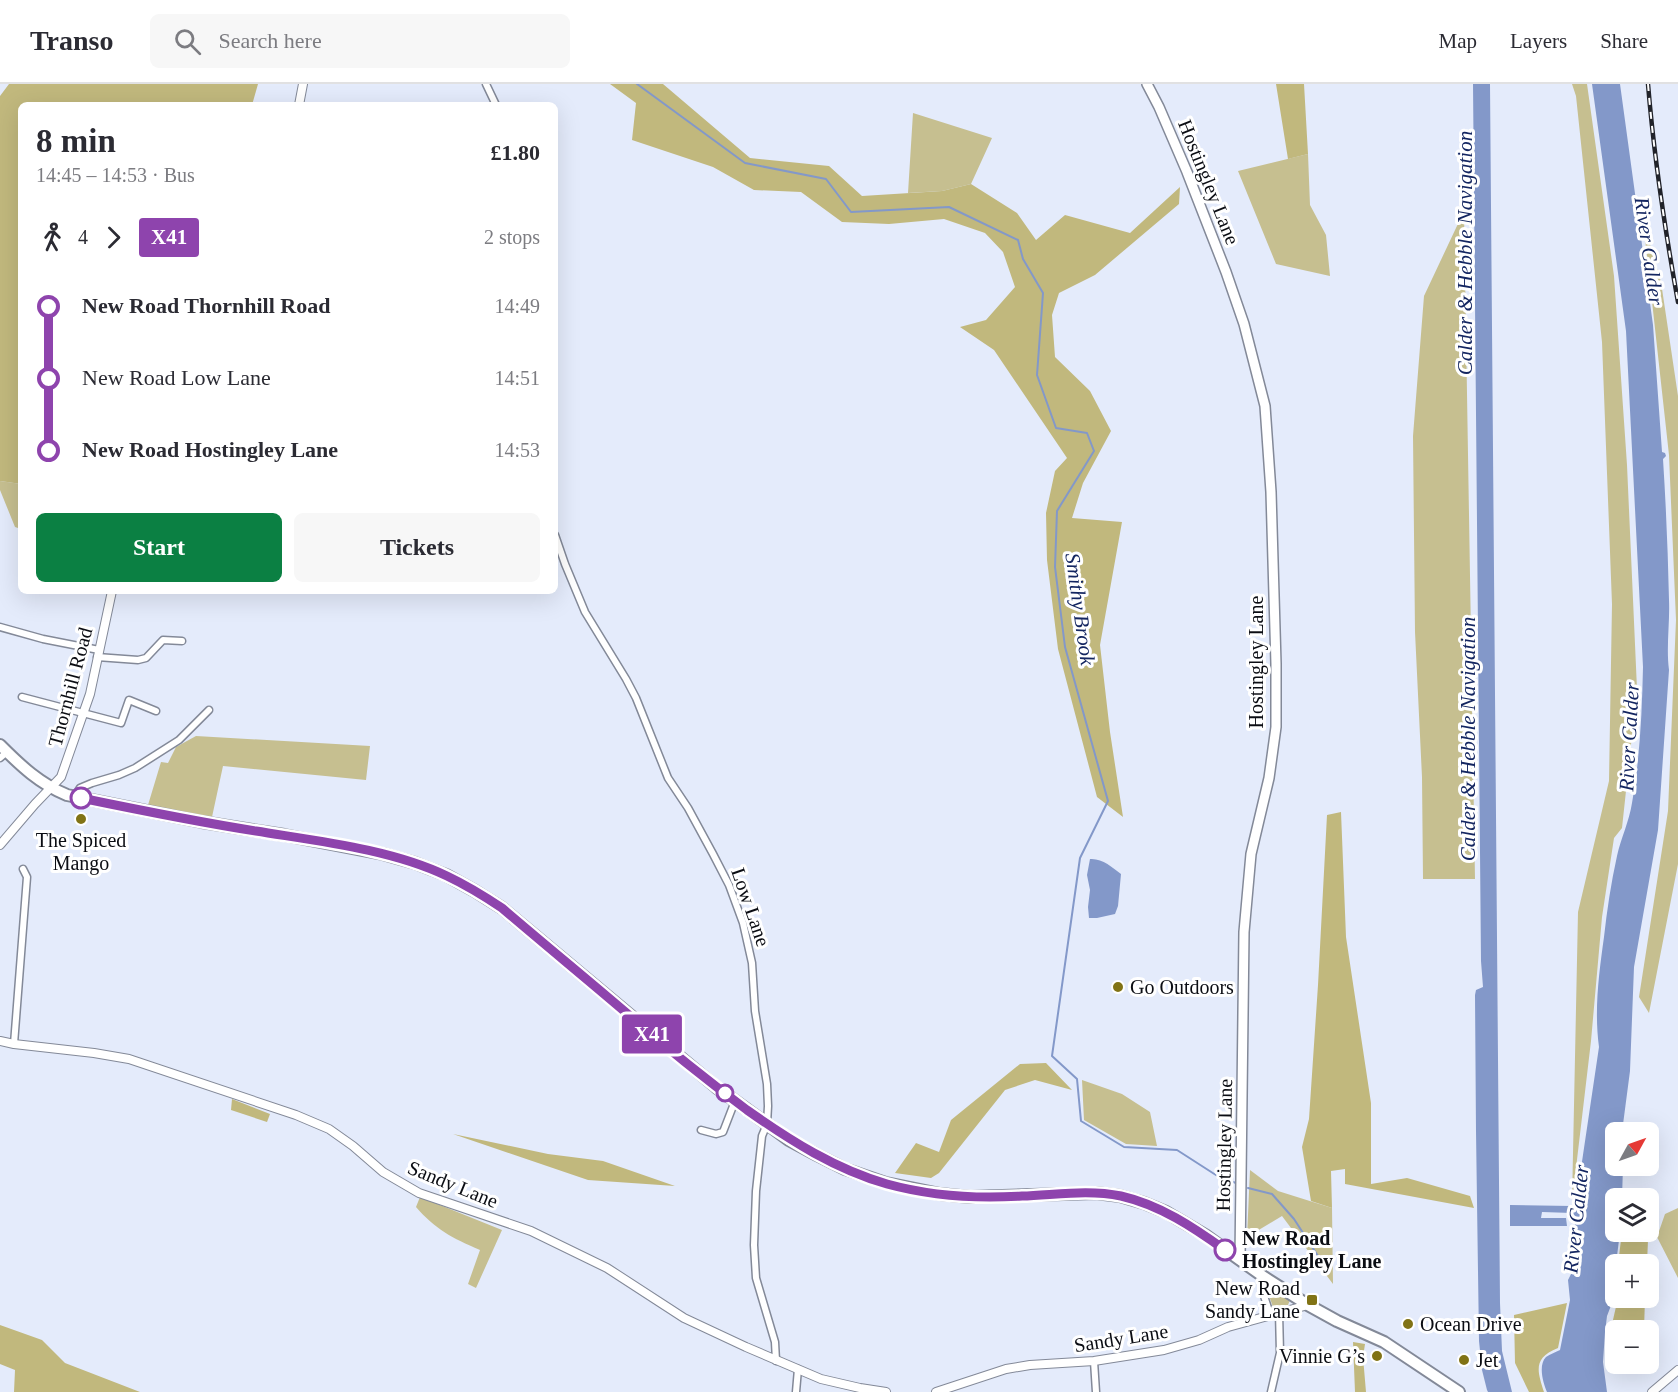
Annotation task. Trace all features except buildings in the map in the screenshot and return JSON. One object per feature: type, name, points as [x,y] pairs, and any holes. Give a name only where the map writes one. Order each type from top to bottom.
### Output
[{"type":"highway","points":[[2,752],[51,788],[71,796],[383,854],[446,875],[502,908],[686,1063],[735,1101],[789,1140],[845,1169],[886,1184],[908,1189],[970,1197],[1096,1193],[1120,1196],[1144,1203],[1166,1212],[1205,1235],[1308,1305],[1384,1342],[1459,1392]]},
{"type":"main road","name":"Hostingley Lane","points":[[1147,84],[1187,172],[1226,272],[1244,324],[1266,417],[1271,492],[1276,727],[1269,777],[1251,854],[1244,933],[1240,1260]]},
{"type":"street","points":[[300,102],[303,84]]},
{"type":"street","points":[[486,84],[495,102]]},
{"type":"street","name":"Low Lane","points":[[558,544],[585,612],[636,698],[668,778],[688,808],[713,854],[729,885],[743,923],[752,963],[755,1011],[768,1106],[756,1191],[754,1245],[756,1278],[775,1342],[776,1361]]},
{"type":"street","name":"Thornhill Road","points":[[0,845],[62,777],[90,694],[112,594]]},
{"type":"street","points":[[0,627],[98,654],[138,660],[146,658],[163,640],[182,641]]},
{"type":"street","points":[[21,697],[121,723],[129,700],[156,711]]},
{"type":"street","points":[[71,796],[80,788],[135,768],[179,740],[209,710]]},
{"type":"street","points":[[14,1044],[27,877],[23,869]]},
{"type":"street","name":"Sandy Lane","points":[[0,1041],[129,1059],[296,1115],[329,1129],[354,1146],[383,1172],[419,1193],[531,1231],[607,1268],[684,1318],[776,1361],[821,1379],[885,1392]]},
{"type":"street","points":[[701,1130],[716,1134],[723,1132],[735,1101]]},
{"type":"street","points":[[1264,1277],[1264,1296],[1270,1314]]},
{"type":"street","name":"Sandy Lane","points":[[936,1392],[1006,1368],[1094,1361],[1164,1350],[1199,1340],[1228,1327],[1308,1305]]},
{"type":"street","points":[[1271,1392],[1280,1353],[1279,1312]]},
{"type":"street","points":[[1094,1361],[1096,1392]]},
{"type":"street","points":[[796,1392],[798,1369]]},
{"type":"street","points":[[1652,1392],[1678,1370]]},
{"type":"shaded area","points":[[9,84],[258,84],[253,102],[18,102],[18,484],[0,481],[0,96]]},
{"type":"shaded area","points":[[610,84],[663,84],[750,158],[829,166],[862,196],[942,191],[971,184],[1017,213],[1036,240],[1065,215],[1130,233],[1180,187],[1179,204],[1095,275],[1059,293],[1052,315],[1055,357],[1090,391],[1111,431],[1083,483],[1072,518],[1122,522],[1100,645],[1123,817],[1097,797],[1058,649],[1047,560],[1046,513],[1055,471],[1067,458],[994,350],[960,327],[986,320],[1015,287],[1003,252],[985,233],[944,219],[889,224],[842,222],[801,192],[754,190],[713,167],[632,140],[636,103]]},
{"type":"shaded area","points":[[1276,84],[1304,84],[1308,154],[1288,159]]},
{"type":"shaded area","points":[[1572,84],[1587,84],[1614,276],[1627,465],[1637,689],[1622,828],[1614,838],[1602,917],[1591,1041],[1572,1202],[1578,912],[1609,781],[1612,604],[1602,342],[1576,96]]},
{"type":"shaded area","points":[[913,113],[992,138],[971,184],[942,191],[908,193]]},
{"type":"shaded area","points":[[1308,154],[1310,205],[1326,235],[1330,276],[1276,264],[1238,171]]},
{"type":"shaded area","points":[[1464,211],[1475,879],[1423,879],[1422,777],[1415,632],[1413,436],[1424,296]]},
{"type":"shaded area","points":[[1643,220],[1661,282],[1678,396],[1678,864],[1649,1013],[1639,997],[1668,811],[1676,620],[1669,455]]},
{"type":"shaded area","points":[[0,481],[18,484],[18,528],[15,527],[0,490]]},
{"type":"shaded area","points":[[196,736],[370,746],[366,780],[223,766],[212,817],[148,805],[161,762],[168,763],[176,747]]},
{"type":"shaded area","points":[[1341,812],[1346,937],[1371,1103],[1371,1184],[1407,1178],[1470,1196],[1474,1208],[1345,1184],[1345,1169],[1331,1171],[1332,1208],[1311,1201],[1302,1147],[1309,1119],[1327,815]]},
{"type":"shaded area","points":[[1046,1063],[1072,1090],[1035,1080],[1005,1090],[939,1173],[931,1178],[895,1173],[916,1143],[939,1152],[951,1120],[1020,1064]]},
{"type":"shaded area","points":[[1082,1080],[1122,1094],[1150,1112],[1157,1146],[1126,1144],[1084,1120]]},
{"type":"shaded area","points":[[232,1099],[270,1114],[267,1122],[231,1110]]},
{"type":"shaded area","points":[[453,1134],[548,1154],[603,1161],[675,1186],[588,1180]]},
{"type":"shaded area","points":[[1250,1170],[1278,1191],[1332,1208],[1333,1284],[1282,1216],[1247,1237]]},
{"type":"shaded area","points":[[420,1197],[502,1230],[476,1288],[468,1284],[480,1250],[452,1237],[430,1221],[416,1207]]},
{"type":"shaded area","points":[[1678,1208],[1678,1278],[1659,1241],[1659,1231],[1665,1214]]},
{"type":"shaded area","points":[[1621,1242],[1648,1242],[1647,1254],[1619,1254]]},
{"type":"shaded area","points":[[1272,1289],[1290,1300],[1288,1305],[1273,1307],[1268,1293]]},
{"type":"shaded area","points":[[1567,1303],[1558,1348],[1544,1356],[1539,1366],[1544,1392],[1529,1392],[1515,1363],[1514,1315]]},
{"type":"shaded area","points":[[1616,1308],[1645,1308],[1644,1320],[1613,1320]]},
{"type":"shaded area","points":[[0,1325],[42,1340],[65,1363],[140,1392],[14,1392],[15,1370],[0,1364]]},
{"type":"shaded area","points":[[1353,1342],[1365,1344],[1363,1357],[1366,1392],[1355,1392]]},
{"type":"water","points":[[1473,84],[1490,84],[1500,1303],[1502,1351],[1512,1392],[1488,1392],[1482,1370],[1479,1341],[1475,995],[1476,990],[1483,987]]},
{"type":"water","name":"River Calder","points":[[1592,84],[1620,84],[1653,325],[1662,452],[1666,456],[1663,459],[1669,582],[1669,670],[1658,830],[1634,967],[1630,1071],[1623,1122],[1605,1122],[1605,1176],[1623,1176],[1622,1188],[1605,1188],[1605,1242],[1619,1242],[1617,1254],[1605,1254],[1605,1308],[1610,1308],[1605,1320],[1603,1362],[1607,1392],[1547,1392],[1542,1365],[1546,1357],[1560,1350],[1570,1300],[1568,1280],[1574,1268],[1578,1236],[1572,1213],[1542,1212],[1541,1218],[1566,1218],[1567,1226],[1510,1226],[1510,1205],[1572,1206],[1576,1202],[1599,1047],[1598,992],[1606,917],[1617,856],[1629,817],[1635,786],[1643,667],[1626,331]]},
{"type":"water","points":[[1090,859],[1103,861],[1121,874],[1115,914],[1089,918],[1090,890],[1087,875]]},
{"type":"waterway","name":"Smithy Brook","points":[[637,84],[745,163],[826,179],[851,212],[949,207],[1018,240],[1023,259],[1043,293],[1037,375],[1056,428],[1087,433],[1094,451],[1057,511],[1055,567],[1065,647],[1108,801],[1080,858],[1052,1056],[1077,1079],[1081,1121],[1124,1147],[1177,1150],[1219,1177],[1236,1183]]},
{"type":"waterway","name":"Smithy Brook","points":[[1248,1188],[1272,1194],[1294,1219],[1329,1273]]},
{"type":"railway","points":[[1648,84],[1660,193],[1678,302]]},
{"type":"bus line","name":"X41","points":[[81,798],[383,854],[446,875],[502,908],[716,1087],[789,1140],[845,1169],[886,1184],[908,1189],[970,1197],[1021,1197],[1066,1193],[1120,1196],[1166,1212],[1225,1250]]},
{"type":"place","name":"The Spiced Mango","points":[[81,819]]},
{"type":"place","name":"Go Outdoors","points":[[1118,987]]},
{"type":"place","name":"New Road Hostingley Lane","points":[[1225,1250]]},
{"type":"place","name":"New Road Sandy Lane","points":[[1312,1300]]},
{"type":"place","name":"Ocean Drive","points":[[1408,1324]]},
{"type":"place","name":"Vinnie G’s","points":[[1377,1356]]},
{"type":"place","name":"Jet","points":[[1464,1360]]},
{"type":"water label","name":"Calder & Hebble Navigation","points":[[1465,253]]},
{"type":"water label","name":"Calder & Hebble Navigation","points":[[1468,739]]}]
